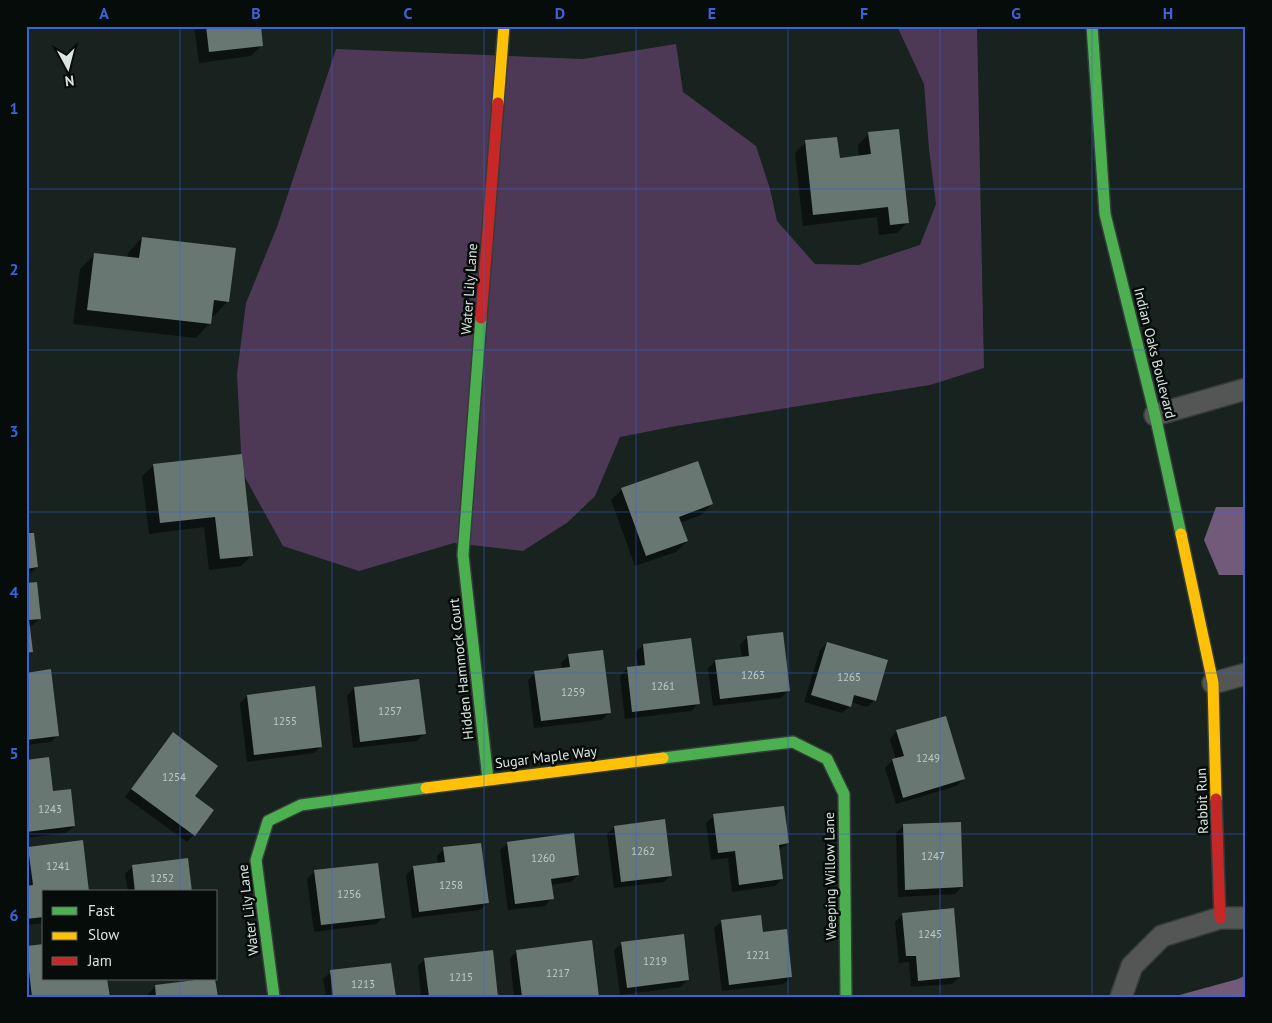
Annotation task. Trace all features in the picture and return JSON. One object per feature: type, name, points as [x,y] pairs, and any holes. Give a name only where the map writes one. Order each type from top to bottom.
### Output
[{"type":"street","name":"Water Lily Lane","points":[[463,555],[504,26]]},
{"type":"street","name":"Indian Oaks Boulevard","points":[[1092,26],[1104,214],[1155,415],[1213,683]]},
{"type":"street","points":[[1155,415],[1246,389]]},
{"type":"street","name":"Hidden Hammock Court","points":[[463,555],[488,779]]},
{"type":"street","points":[[1213,683],[1246,674]]},
{"type":"street","name":"Rabbit Run","points":[[1213,683],[1220,918]]},
{"type":"street","name":"Sugar Maple Way","points":[[268,821],[301,805],[488,779],[793,742],[827,759]]},
{"type":"street","name":"Weeping Willow Lane","points":[[827,759],[844,794],[846,997]]},
{"type":"street","name":"Water Lily Lane","points":[[268,821],[256,860],[274,997]]},
{"type":"street","points":[[1121,997],[1132,966],[1162,936],[1220,918],[1246,918]]},
{"type":"shaded area","points":[[897,26],[977,26],[984,368],[930,385],[676,426],[620,437],[595,496],[568,522],[523,551],[454,543],[359,571],[283,546],[242,472],[237,374],[246,303],[277,227],[336,49],[583,59],[676,44],[683,92],[756,146],[770,189],[777,221],[815,264],[859,265],[920,245],[936,204],[924,84]]},
{"type":"shaded area","points":[[1216,507],[1246,507],[1246,575],[1219,575],[1204,540]]},
{"type":"shaded area","points":[[1246,975],[1246,997],[1172,997],[1238,979]]},
{"type":"building","points":[[206,26],[261,26],[263,46],[209,52]]},
{"type":"building","points":[[899,129],[909,223],[890,225],[888,207],[813,215],[805,140],[837,137],[840,158],[871,154],[868,132]]},
{"type":"building","points":[[142,237],[236,248],[229,302],[214,300],[211,324],[87,310],[94,253],[139,258]]},
{"type":"building","points":[[242,454],[253,556],[220,559],[215,517],[160,523],[153,464]]},
{"type":"building","points":[[698,461],[713,504],[679,517],[688,541],[646,556],[621,488]]},
{"type":"building","points":[[26,533],[34,533],[38,567],[26,569]]},
{"type":"building","points":[[37,582],[41,619],[29,620],[33,652],[26,653],[26,583]]},
{"type":"building","points":[[783,632],[790,691],[720,699],[715,660],[749,656],[747,636]]},
{"type":"building","points":[[691,638],[700,704],[632,712],[627,667],[645,665],[643,644]]},
{"type":"building","points":[[827,642],[888,660],[876,701],[854,695],[851,707],[811,695]]},
{"type":"building","points":[[603,650],[611,713],[541,721],[534,671],[570,667],[568,654]]},
{"type":"building","points":[[51,669],[59,736],[26,740],[26,673]]},
{"type":"building","points":[[419,679],[426,734],[360,742],[354,687]]},
{"type":"building","points":[[315,686],[322,747],[254,755],[247,695]]},
{"type":"building","points":[[946,716],[965,779],[903,798],[892,759],[904,756],[896,730]]},
{"type":"building","points":[[173,732],[218,766],[195,796],[214,810],[195,836],[131,789]]},
{"type":"building","points":[[49,757],[53,791],[71,789],[75,826],[26,832],[26,760]]},
{"type":"building","points":[[784,806],[789,843],[779,845],[783,879],[739,885],[735,851],[718,853],[713,814]]},
{"type":"building","points":[[665,819],[672,876],[621,882],[614,826]]},
{"type":"building","points":[[961,822],[963,887],[905,890],[903,824]]},
{"type":"building","points":[[574,833],[579,875],[551,879],[554,899],[515,904],[507,842]]},
{"type":"building","points":[[83,840],[89,890],[42,890],[42,917],[26,919],[26,886],[33,885],[28,847]]},
{"type":"building","points":[[481,843],[489,903],[419,912],[413,866],[445,862],[443,847]]},
{"type":"building","points":[[188,858],[192,890],[135,890],[132,865]]},
{"type":"building","points":[[378,863],[385,918],[321,925],[314,870]]},
{"type":"building","points":[[954,908],[960,977],[918,981],[916,956],[906,956],[902,913]]},
{"type":"building","points":[[761,915],[763,932],[787,929],[792,977],[729,985],[721,920]]},
{"type":"building","points":[[684,934],[689,980],[627,988],[621,942]]},
{"type":"building","points":[[592,940],[599,997],[522,997],[516,950]]},
{"type":"building","points":[[42,944],[42,980],[107,980],[110,997],[32,997],[26,946]]},
{"type":"building","points":[[493,950],[498,997],[429,997],[424,958]]},
{"type":"building","points":[[391,963],[396,997],[333,997],[330,970]]},
{"type":"building","points":[[196,980],[215,980],[218,997],[156,997],[155,985]]},
{"type":"traffic: fast","points":[[1092,26],[1105,214],[1155,415],[1181,534]]},
{"type":"traffic: fast","points":[[481,318],[463,555],[488,779]]},
{"type":"traffic: fast","points":[[663,758],[793,742],[827,759],[844,794],[846,997]]},
{"type":"traffic: fast","points":[[274,997],[256,860],[268,821],[301,805],[426,788]]},
{"type":"traffic: slow","points":[[498,103],[504,26]]},
{"type":"traffic: slow","points":[[1181,534],[1213,683],[1216,799]]},
{"type":"traffic: slow","points":[[426,788],[663,758]]},
{"type":"traffic: jam","points":[[481,318],[498,103]]},
{"type":"traffic: jam","points":[[1216,799],[1220,918]]}]
